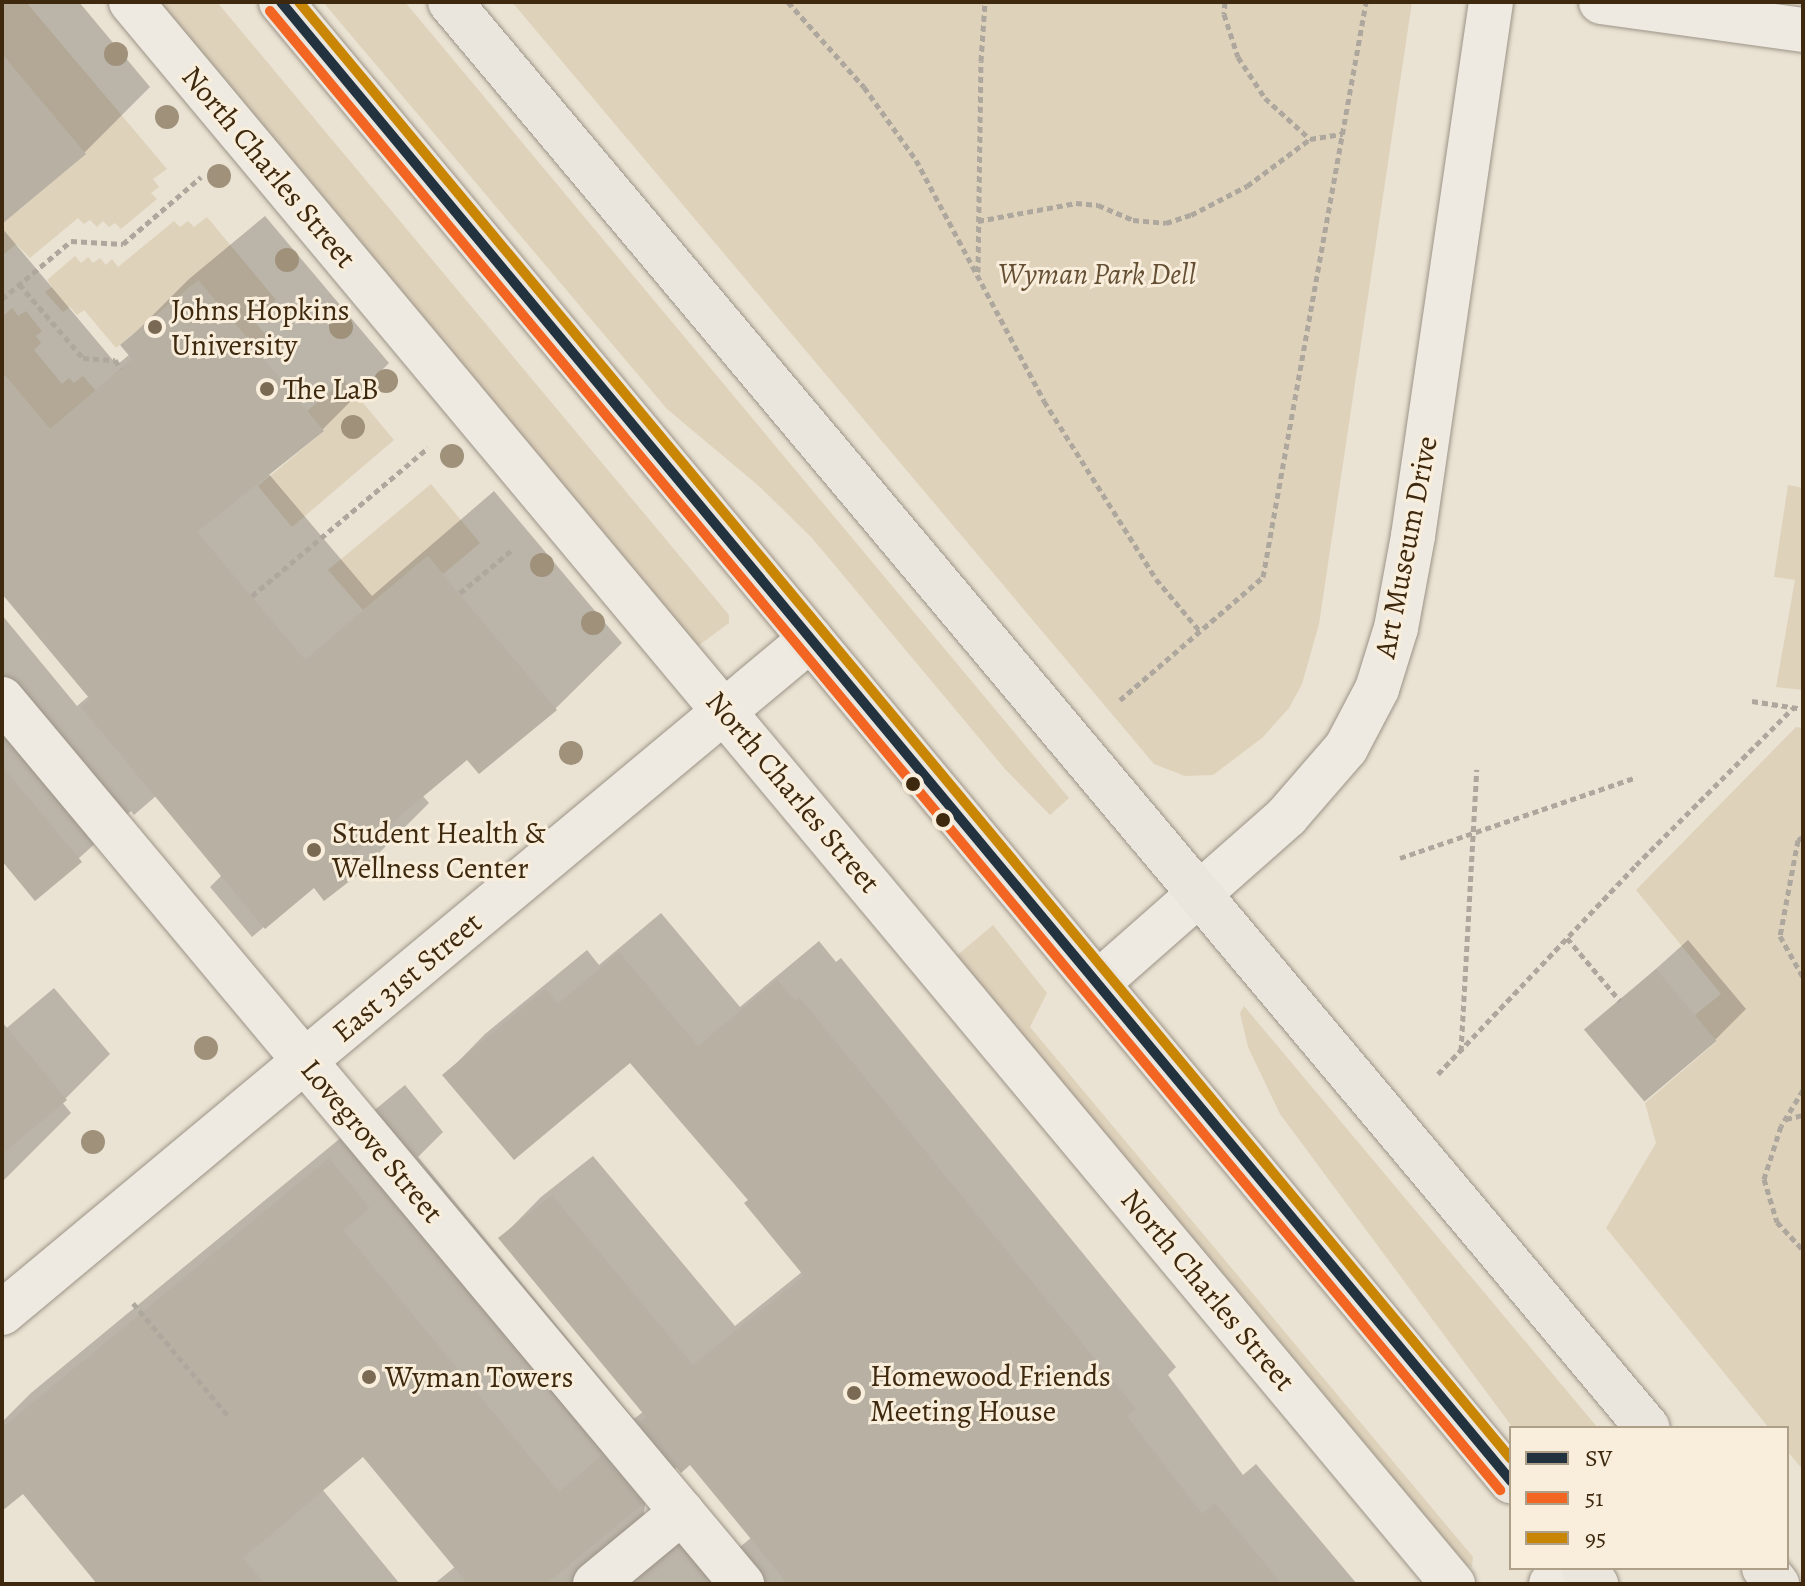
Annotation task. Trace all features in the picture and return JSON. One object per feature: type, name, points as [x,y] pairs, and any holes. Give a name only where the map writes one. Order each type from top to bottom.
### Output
[{"type":"main road","points":[[281,2],[1509,1479]]},
{"type":"main road","points":[[450,2],[1646,1426]]},
{"type":"street","name":"North Charles Street","points":[[131,2],[1453,1584]]},
{"type":"street","name":"Art Museum Drive","points":[[1099,982],[1287,816],[1346,748],[1377,689],[1396,628],[1413,536],[1491,2]]},
{"type":"street","points":[[1601,2],[1803,30]]},
{"type":"street","name":"East 31st Street","points":[[2,1313],[811,639]]},
{"type":"street","name":"Lovegrove Street","points":[[2,699],[742,1584]]},
{"type":"street","points":[[595,1584],[682,1512]]},
{"type":"street","points":[[1551,1584],[1568,1570]]},
{"type":"path","points":[[788,2],[864,87],[916,160],[1044,401],[1156,579],[1199,630]]},
{"type":"path","points":[[978,273],[985,2]]},
{"type":"path","points":[[1225,2],[1224,14],[1238,57],[1265,98],[1310,139]]},
{"type":"path","points":[[1120,700],[1263,577],[1366,2]]},
{"type":"path","points":[[978,221],[1076,203],[1098,205],[1133,220],[1166,223],[1191,215],[1247,186],[1310,139],[1343,134]]},
{"type":"path","points":[[2,299],[71,241],[123,244],[201,177]]},
{"type":"path","points":[[19,284],[83,358],[115,360],[121,369]]},
{"type":"path","points":[[252,596],[428,448]]},
{"type":"path","points":[[460,593],[513,549]]},
{"type":"path","points":[[1752,701],[1803,709]]},
{"type":"path","points":[[1438,1074],[1793,708]]},
{"type":"path","points":[[1461,1051],[1477,769]]},
{"type":"path","points":[[1400,858],[1475,835],[1637,777]]},
{"type":"path","points":[[1803,837],[1798,840],[1780,936],[1803,977]]},
{"type":"path","points":[[1567,938],[1620,1001]]},
{"type":"path","points":[[1803,1090],[1786,1119],[1764,1179],[1777,1222],[1803,1250]]},
{"type":"path","points":[[1786,1119],[1803,1115]]},
{"type":"path","points":[[133,1303],[228,1416]]},
{"type":"green space","points":[[2,2],[26,2],[167,169],[153,179],[159,187],[151,193],[157,199],[121,229],[115,223],[109,227],[103,221],[97,227],[90,220],[84,224],[78,218],[30,258],[16,244],[2,256],[2,191],[19,210],[85,154],[2,54]]},
{"type":"green space","points":[[153,2],[217,2],[729,615],[729,623],[698,646],[689,642]]},
{"type":"green space","points":[[323,2],[405,2],[1069,798],[1050,815],[1005,769],[812,538],[760,487],[667,409]]},
{"type":"green space","name":"Wyman Park Dell","points":[[512,2],[1412,2],[1319,624],[1302,684],[1289,708],[1262,738],[1213,775],[1185,776],[1154,764]]},
{"type":"green space","points":[[207,217],[276,300],[253,320],[267,336],[261,340],[269,350],[262,356],[199,281],[116,348],[84,310],[77,315],[70,307],[63,312],[45,292],[52,287],[47,280],[75,256],[81,263],[88,257],[93,263],[100,258],[106,265],[112,259],[118,267],[174,221],[180,227],[188,221],[194,227]]},
{"type":"green space","points":[[12,308],[18,316],[26,311],[42,331],[36,336],[41,343],[34,350],[62,384],[69,378],[74,383],[83,376],[96,391],[50,429],[2,372],[2,317]]},
{"type":"green space","points":[[344,380],[394,440],[292,527],[258,486],[324,431],[307,411]]},
{"type":"green space","points":[[431,484],[480,543],[443,574],[428,556],[363,610],[328,570]]},
{"type":"green space","points":[[1788,485],[1803,488],[1803,690],[1776,687],[1795,580],[1774,577]]},
{"type":"green space","points":[[1796,727],[1803,728],[1803,1470],[1789,1453],[1789,1426],[1767,1426],[1606,1228],[1656,1143],[1645,1103],[1716,1042],[1695,1015],[1721,994],[1636,890]]},
{"type":"green space","points":[[993,925],[1047,993],[1030,1027],[1473,1557],[1472,1567],[1462,1565],[954,958]]},
{"type":"green space","points":[[1244,1006],[1596,1426],[1512,1426],[1280,1114],[1248,1047],[1240,1013]]},
{"type":"building","points":[[2,54],[86,154],[2,224]]},
{"type":"building","points":[[198,280],[324,431],[197,532],[305,660],[427,556],[557,710],[479,774],[467,760],[352,856],[364,870],[324,901],[314,888],[265,929],[81,707],[90,699],[2,594],[2,372],[50,429],[132,359],[120,345]]},
{"type":"building","points":[[2,766],[82,862],[35,901],[2,861]]},
{"type":"building","points":[[619,952],[698,1046],[777,980],[795,1001],[799,997],[1136,1409],[1127,1416],[1202,1514],[1215,1503],[1282,1584],[788,1584],[690,1465],[681,1473],[640,1423],[646,1417],[498,1238],[552,1195],[693,1365],[804,1276],[744,1203],[748,1200],[630,1063],[514,1160],[442,1075],[545,989],[558,1004]]},
{"type":"building","points":[[1656,969],[1716,1041],[1644,1101],[1584,1029]]},
{"type":"building","points":[[2,1022],[67,1100],[2,1154]]},
{"type":"building","name":"Wyman Towers","points":[[329,1158],[370,1208],[343,1230],[559,1492],[602,1455],[643,1504],[546,1584],[468,1584],[363,1457],[243,1558],[265,1584],[97,1584],[23,1494],[2,1511],[2,1428]]},
{"type":"transit line","name":"SV","points":[[281,2],[1509,1479]]},
{"type":"transit line","name":"95","points":[[299,2],[1509,1457]]},
{"type":"transit line","name":"51","points":[[270,11],[1500,1490]]},
{"type":"place","name":"Johns Hopkins University","points":[[155,327]]},
{"type":"place","name":"The LaB","points":[[267,389]]},
{"type":"place","name":"Student Health & Wellness Center","points":[[314,850]]},
{"type":"place","name":"Wyman Towers","points":[[369,1377]]},
{"type":"place","name":"Homewood Friends Meeting House","points":[[854,1393]]}]
